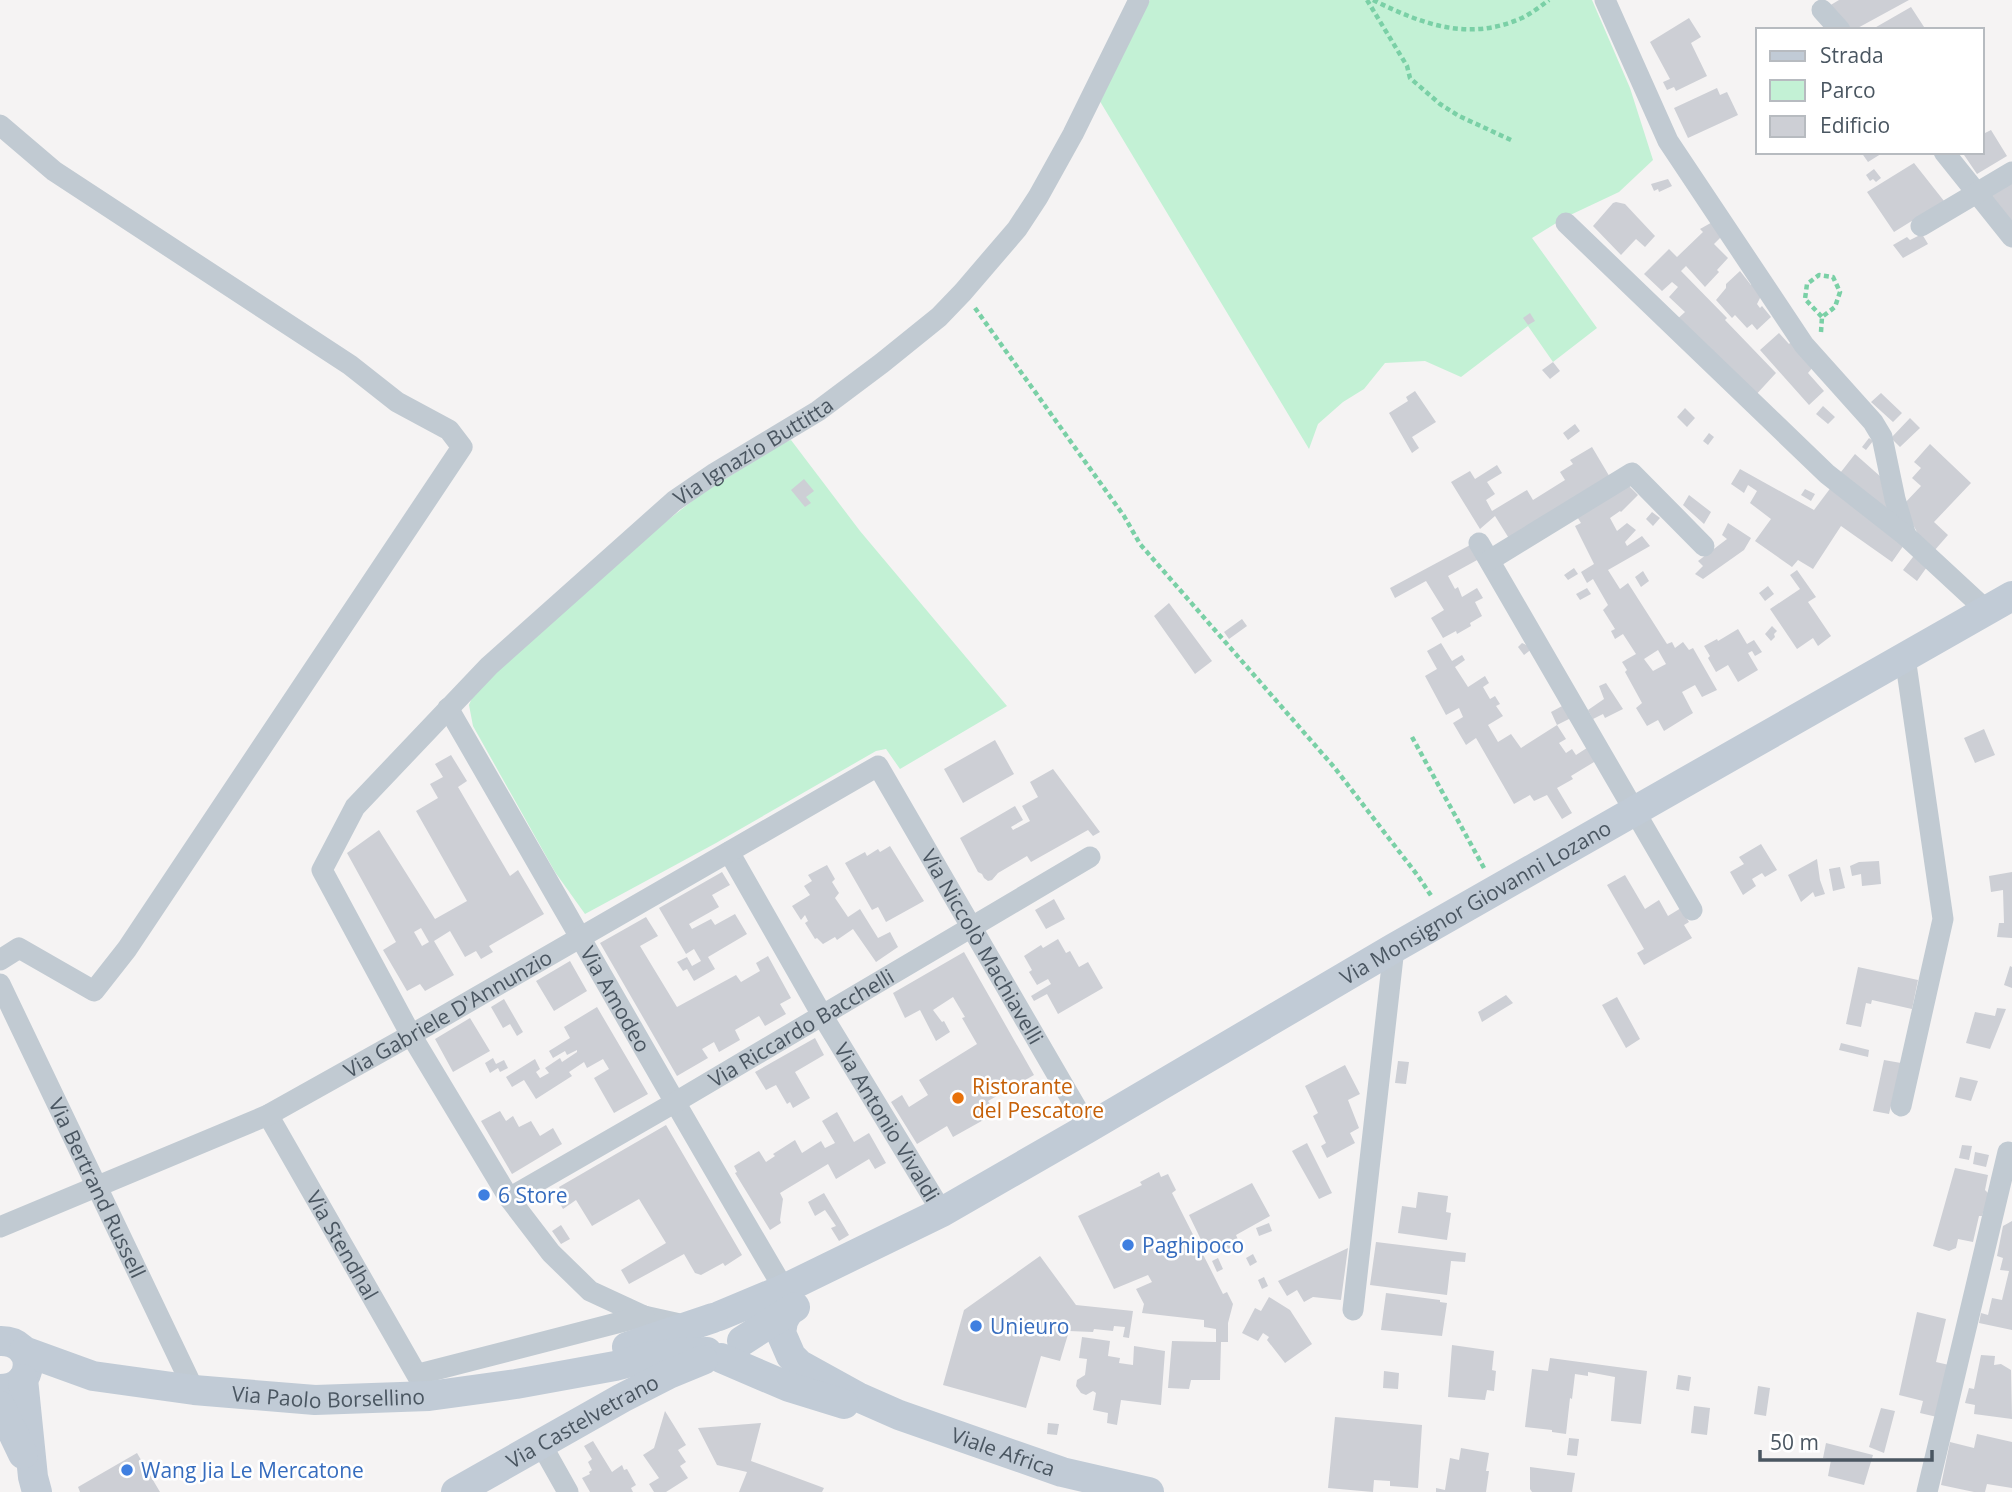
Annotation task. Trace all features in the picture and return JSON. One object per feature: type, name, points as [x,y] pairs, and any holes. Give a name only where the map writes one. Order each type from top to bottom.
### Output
[{"type":"main road","name":"Via Monsignor Giovanni Lozano","points":[[721,1337],[1088,1128],[1394,948],[1999,603]]},
{"type":"main road","points":[[787,1299],[781,1333],[791,1356],[800,1365],[858,1397],[899,1415]]},
{"type":"main road","points":[[721,1337],[798,1378],[858,1397]]},
{"type":"main road","points":[[721,1337],[789,1387],[856,1407],[899,1415]]},
{"type":"main road","name":"Via Paolo Borsellino","points":[[14,1368],[194,1390],[316,1400],[424,1385],[516,1384],[562,1375],[612,1352],[721,1337]]},
{"type":"main road","name":"Via Castelvetrano","points":[[456,1492],[669,1374],[721,1337]]},
{"type":"main road","points":[[14,1368],[35,1484]]},
{"type":"main road","points":[[2,1414],[35,1484]]},
{"type":"main road","name":"Viale Africa","points":[[899,1415],[1062,1482],[1149,1492]]},
{"type":"street","name":"Via Ignazio Buttitta","points":[[411,1035],[321,870],[355,807],[489,666],[674,501],[818,411],[939,317],[1017,229],[1038,197],[1073,134],[1139,0]]},
{"type":"street","points":[[1605,0],[1668,141],[1804,345],[1873,422],[1882,437],[1906,536]]},
{"type":"street","points":[[1822,10],[1838,28]]},
{"type":"street","points":[[0,125],[54,171],[350,365],[397,402],[449,430],[462,447],[127,949],[94,991],[19,948],[0,960]]},
{"type":"street","points":[[1946,154],[2012,237]]},
{"type":"street","points":[[1922,226],[2012,172]]},
{"type":"street","points":[[1566,223],[1827,474],[1906,536],[1999,603]]},
{"type":"street","points":[[1692,910],[1484,551],[1632,473],[1704,546]]},
{"type":"street","points":[[1901,1106],[1943,919],[1905,657]]},
{"type":"street","name":"Via Amodeo","points":[[447,708],[787,1299]]},
{"type":"street","name":"Via Gabriele D'Annunzio","points":[[0,1227],[268,1115],[878,766]]},
{"type":"street","name":"Via Niccolò Machiavelli","points":[[878,766],[1088,1128]]},
{"type":"street","name":"Via Antonio Vivaldi","points":[[729,852],[822,1015],[942,1212]]},
{"type":"street","name":"Via Riccardo Bacchelli","points":[[509,1198],[1090,857]]},
{"type":"street","points":[[1353,1310],[1394,948]]},
{"type":"street","name":"Via Bertrand Russell","points":[[0,984],[194,1390]]},
{"type":"street","points":[[411,1035],[509,1198],[551,1253],[590,1291],[644,1316],[721,1337]]},
{"type":"street","name":"Via Stendhal","points":[[268,1115],[424,1385]]},
{"type":"street","points":[[1927,1492],[2008,1152]]},
{"type":"street","points":[[424,1385],[644,1316]]},
{"type":"street","points":[[541,1444],[568,1492]]},
{"type":"path","points":[[1367,0],[1407,66],[1410,78],[1440,104],[1459,116],[1511,140]]},
{"type":"path","points":[[1373,0],[1426,24],[1455,29],[1488,29],[1523,17],[1549,0]]},
{"type":"path","points":[[1821,339],[1822,317],[1805,299],[1807,284],[1819,275],[1833,277],[1840,292],[1835,307],[1822,317]]},
{"type":"path","points":[[963,292],[1124,516],[1140,544],[1334,767],[1418,876],[1446,919]]},
{"type":"path","points":[[1412,737],[1496,890]]},
{"type":"green space","points":[[1150,0],[1592,0],[1630,88],[1653,160],[1619,192],[1566,217],[1532,238],[1597,328],[1553,362],[1528,326],[1461,377],[1425,361],[1385,363],[1364,389],[1343,402],[1318,424],[1309,449],[1098,98]]},
{"type":"green space","points":[[791,440],[860,531],[1007,706],[900,769],[886,749],[876,751],[585,914],[555,872],[473,726],[469,705],[476,688],[655,530],[700,495]]},
{"type":"building","points":[[1839,0],[1909,0],[1858,28],[1847,28],[1829,6]]},
{"type":"building","points":[[1911,7],[1925,28],[1874,28]]},
{"type":"building","points":[[1689,18],[1701,37],[1691,43],[1707,76],[1676,91],[1674,87],[1667,90],[1663,82],[1670,79],[1650,42]]},
{"type":"building","points":[[1717,88],[1720,95],[1727,92],[1738,115],[1688,138],[1674,108]]},
{"type":"building","points":[[1991,130],[2007,156],[1977,174],[1963,154],[1984,154],[1984,132]]},
{"type":"building","points":[[1862,154],[1881,154],[1868,162]]},
{"type":"building","points":[[1914,163],[1944,201],[1894,232],[1867,192]]},
{"type":"building","points":[[1874,169],[1881,178],[1876,182],[1873,179],[1870,181],[1866,175]]},
{"type":"building","points":[[1668,179],[1672,186],[1659,192],[1658,189],[1654,191],[1651,184]]},
{"type":"building","points":[[2012,180],[2012,223],[1988,195]]},
{"type":"building","points":[[1616,202],[1625,204],[1655,236],[1645,247],[1636,239],[1621,255],[1593,226]]},
{"type":"building","points":[[1716,220],[1726,232],[1714,244],[1728,258],[1717,270],[1719,272],[1705,287],[1686,266],[1681,271],[1776,373],[1753,398],[1673,323],[1685,312],[1669,297],[1678,287],[1672,282],[1662,291],[1644,274],[1669,249],[1677,257],[1703,232],[1700,229]]},
{"type":"building","points":[[1922,234],[1928,244],[1903,258],[1893,245],[1907,237],[1910,240]]},
{"type":"building","points":[[1740,271],[1762,294],[1757,304],[1771,317],[1757,330],[1752,324],[1747,328],[1735,315],[1732,318],[1716,300],[1726,288],[1726,284]]},
{"type":"building","points":[[1530,313],[1535,321],[1528,325],[1523,318]]},
{"type":"building","points":[[1779,333],[1789,344],[1791,342],[1813,367],[1808,373],[1824,391],[1809,405],[1760,350]]},
{"type":"building","points":[[1553,362],[1560,371],[1550,379],[1542,370]]},
{"type":"building","points":[[1415,391],[1436,422],[1412,437],[1419,448],[1412,453],[1389,413],[1408,401],[1406,397]]},
{"type":"building","points":[[1881,393],[1902,413],[1893,422],[1871,402]]},
{"type":"building","points":[[1823,406],[1835,417],[1828,424],[1816,414]]},
{"type":"building","points":[[1685,408],[1695,418],[1687,427],[1677,417]]},
{"type":"building","points":[[1910,418],[1920,428],[1900,447],[1891,438]]},
{"type":"building","points":[[1575,424],[1580,431],[1568,440],[1563,433]]},
{"type":"building","points":[[1709,433],[1714,437],[1708,445],[1703,441]]},
{"type":"building","points":[[1869,438],[1873,441],[1866,450],[1862,447]]},
{"type":"building","points":[[1930,444],[1971,483],[1934,522],[1948,535],[1934,551],[1920,538],[1903,505],[1921,486],[1912,478],[1921,468],[1914,462]]},
{"type":"building","points":[[1592,447],[1611,479],[1510,540],[1495,516],[1480,529],[1451,482],[1470,471],[1475,479],[1497,465],[1502,473],[1487,482],[1495,494],[1486,500],[1492,511],[1527,490],[1533,500],[1565,480],[1560,472],[1573,464],[1570,460]]},
{"type":"building","points":[[1855,454],[1881,477],[1893,507],[1885,513],[1837,477]]},
{"type":"building","points":[[1740,469],[1814,510],[1832,486],[1906,542],[1892,562],[1841,526],[1813,569],[1798,560],[1792,567],[1755,541],[1771,519],[1750,503],[1757,491],[1748,485],[1744,493],[1731,484]]},
{"type":"building","points":[[804,479],[814,491],[806,497],[811,503],[805,507],[791,490]]},
{"type":"building","points":[[1628,485],[1638,495],[1621,512],[1610,518],[1617,531],[1627,523],[1636,530],[1625,542],[1627,546],[1642,536],[1650,546],[1608,570],[1620,589],[1628,583],[1667,644],[1672,642],[1675,648],[1683,642],[1689,650],[1693,648],[1717,690],[1702,697],[1695,685],[1682,692],[1693,713],[1664,731],[1658,720],[1647,726],[1636,708],[1642,703],[1622,662],[1636,654],[1623,634],[1615,639],[1611,631],[1615,629],[1603,610],[1608,605],[1593,579],[1587,583],[1581,572],[1594,564],[1575,526],[1581,523],[1576,515]],"holes":[[[1658,650],[1666,664],[1653,671],[1644,659]]]},
{"type":"building","points":[[1805,489],[1815,494],[1811,501],[1801,495]]},
{"type":"building","points":[[1689,495],[1711,512],[1704,524],[1683,505]]},
{"type":"building","points":[[1652,512],[1660,518],[1653,526],[1646,519]]},
{"type":"building","points":[[1728,523],[1751,538],[1744,550],[1703,579],[1695,574],[1703,566],[1698,561],[1727,539],[1722,535]]},
{"type":"building","points":[[1472,544],[1479,559],[1448,576],[1455,589],[1458,587],[1462,597],[1477,588],[1483,598],[1475,602],[1482,616],[1457,634],[1456,631],[1443,638],[1431,618],[1444,610],[1426,581],[1395,598],[1390,588]]},
{"type":"building","points":[[1916,553],[1929,564],[1917,581],[1903,570]]},
{"type":"building","points":[[1574,568],[1578,574],[1568,580],[1564,575]]},
{"type":"building","points":[[1797,570],[1816,597],[1808,602],[1831,636],[1818,646],[1813,638],[1797,649],[1770,609],[1800,589],[1790,575]]},
{"type":"building","points":[[1643,571],[1649,581],[1641,587],[1635,577]]},
{"type":"building","points":[[1768,586],[1774,594],[1765,601],[1759,593]]},
{"type":"building","points":[[1587,588],[1591,594],[1580,600],[1576,594]]},
{"type":"building","points":[[1169,603],[1212,661],[1195,674],[1154,616]]},
{"type":"building","points":[[1242,619],[1247,626],[1229,639],[1224,632]]},
{"type":"building","points":[[1772,626],[1777,631],[1771,641],[1765,634]]},
{"type":"building","points":[[1738,629],[1747,644],[1754,640],[1762,652],[1755,656],[1752,651],[1748,653],[1758,670],[1738,682],[1728,665],[1716,672],[1704,646]]},
{"type":"building","points":[[1441,643],[1452,661],[1462,655],[1465,660],[1455,667],[1468,687],[1485,676],[1489,683],[1483,687],[1490,699],[1495,696],[1500,704],[1496,706],[1503,716],[1488,725],[1498,742],[1511,734],[1521,748],[1557,725],[1566,739],[1559,743],[1566,753],[1572,749],[1576,755],[1590,746],[1599,759],[1557,788],[1572,813],[1562,819],[1547,795],[1534,801],[1530,795],[1514,804],[1476,738],[1466,745],[1453,723],[1463,717],[1459,708],[1446,715],[1425,676],[1437,669],[1427,651]]},
{"type":"building","points":[[1522,643],[1533,648],[1524,655],[1518,647]]},
{"type":"building","points":[[1606,683],[1623,709],[1605,718],[1603,714],[1593,719],[1588,710],[1604,699],[1599,686]]},
{"type":"building","points":[[1566,704],[1573,717],[1557,725],[1551,712]]},
{"type":"building","points":[[1984,729],[1995,755],[1975,763],[1964,738]]},
{"type":"building","points":[[995,740],[1014,774],[963,803],[944,769]]},
{"type":"building","points":[[451,755],[467,781],[458,787],[510,876],[518,870],[544,914],[489,946],[493,952],[481,959],[476,951],[465,957],[450,931],[434,941],[454,975],[425,991],[420,984],[407,991],[383,950],[396,942],[347,853],[379,830],[435,919],[467,901],[416,811],[438,798],[430,784],[443,777],[435,764]],"holes":[[[421,928],[429,942],[422,946],[414,932]]]},
{"type":"building","points":[[1053,769],[1100,832],[1093,836],[1088,830],[1031,862],[1027,856],[988,881],[978,872],[960,838],[1015,806],[1023,820],[1011,827],[1013,830],[1030,821],[1022,806],[1038,797],[1030,782]]},
{"type":"building","points":[[1761,844],[1777,870],[1765,877],[1762,873],[1752,879],[1756,886],[1743,895],[1730,872],[1744,864],[1739,857]]},
{"type":"building","points":[[890,846],[924,901],[886,922],[878,907],[872,910],[845,863],[865,852],[867,856]]},
{"type":"building","points":[[1817,859],[1825,894],[1815,897],[1813,892],[1801,902],[1788,875]]},
{"type":"building","points":[[1879,861],[1881,884],[1862,886],[1861,874],[1852,876],[1850,866],[1859,862]]},
{"type":"building","points":[[827,865],[835,879],[832,882],[839,893],[835,898],[848,917],[860,909],[878,938],[890,932],[898,947],[876,962],[853,929],[837,940],[835,937],[823,944],[815,939],[805,923],[808,921],[805,915],[801,920],[792,906],[810,895],[804,886],[812,881],[808,875]]},
{"type":"building","points":[[1840,867],[1845,888],[1833,891],[1829,869]]},
{"type":"building","points":[[722,872],[730,885],[712,895],[719,907],[689,924],[692,929],[711,919],[715,925],[735,914],[747,934],[708,957],[715,969],[694,981],[687,969],[683,971],[677,962],[687,957],[692,966],[701,961],[694,949],[686,954],[659,908]]},
{"type":"building","points":[[2012,872],[2012,938],[1997,937],[1999,923],[2004,923],[2003,890],[1991,892],[1989,876]]},
{"type":"building","points":[[1625,875],[1645,909],[1659,900],[1668,916],[1681,908],[1689,922],[1684,925],[1692,938],[1644,965],[1637,953],[1644,949],[1607,885]]},
{"type":"building","points":[[1054,899],[1065,919],[1046,929],[1035,910]]},
{"type":"building","points":[[646,917],[658,936],[640,946],[677,1007],[736,975],[741,982],[760,971],[756,963],[768,956],[791,998],[780,1004],[786,1014],[765,1026],[759,1016],[735,1030],[740,1040],[719,1052],[714,1042],[702,1049],[708,1058],[677,1076],[600,943]]},
{"type":"building","points":[[1058,939],[1066,953],[1070,951],[1079,967],[1088,962],[1103,988],[1058,1014],[1047,994],[1034,1001],[1031,996],[1051,984],[1048,979],[1037,985],[1024,956],[1041,945],[1043,948]]},
{"type":"building","points":[[964,952],[1034,1075],[988,1101],[996,1113],[953,1137],[947,1126],[917,1144],[891,1102],[902,1095],[909,1107],[928,1095],[919,1080],[977,1044],[953,997],[933,1010],[950,1032],[936,1041],[920,1010],[905,1018],[893,993]]},
{"type":"building","points":[[570,961],[587,991],[554,1011],[536,981]]},
{"type":"building","points":[[2010,966],[2012,967],[2012,988],[2004,985]]},
{"type":"building","points":[[1858,967],[1918,980],[1912,1009],[1872,1000],[1871,1004],[1866,1003],[1861,1027],[1846,1024]]},
{"type":"building","points":[[1506,995],[1513,1003],[1482,1022],[1478,1012]]},
{"type":"building","points":[[1617,997],[1640,1039],[1626,1048],[1602,1005]]},
{"type":"building","points":[[504,999],[523,1032],[517,1036],[510,1024],[503,1028],[491,1007]]},
{"type":"building","points":[[597,1007],[648,1094],[614,1113],[594,1078],[609,1069],[603,1059],[587,1068],[584,1062],[569,1072],[572,1076],[536,1099],[524,1080],[512,1087],[506,1077],[535,1059],[540,1069],[536,1072],[540,1078],[549,1073],[545,1068],[560,1058],[562,1062],[577,1052],[567,1055],[565,1051],[553,1058],[549,1051],[570,1038],[564,1027]]},
{"type":"building","points":[[1997,1008],[2006,1009],[1990,1049],[1966,1043],[1975,1012],[1995,1016]]},
{"type":"building","points":[[470,1018],[490,1051],[453,1072],[435,1039]]},
{"type":"building","points":[[815,1038],[824,1055],[795,1072],[810,1098],[793,1108],[790,1102],[787,1104],[776,1085],[766,1090],[755,1072]]},
{"type":"building","points":[[1841,1043],[1869,1050],[1868,1057],[1839,1050]]},
{"type":"building","points":[[493,1058],[496,1064],[504,1060],[508,1068],[500,1072],[498,1068],[490,1073],[485,1063]]},
{"type":"building","points":[[1884,1060],[1901,1063],[1889,1114],[1873,1111]]},
{"type":"building","points":[[1398,1061],[1409,1062],[1406,1084],[1395,1083]]},
{"type":"building","points":[[1345,1065],[1360,1094],[1348,1100],[1359,1128],[1350,1133],[1355,1143],[1327,1158],[1321,1146],[1326,1143],[1313,1116],[1318,1113],[1305,1086]]},
{"type":"building","points":[[1960,1077],[1978,1081],[1971,1101],[1955,1097]]},
{"type":"building","points":[[500,1111],[506,1121],[513,1116],[519,1127],[531,1121],[540,1136],[553,1128],[562,1144],[512,1174],[481,1121]]},
{"type":"building","points":[[837,1112],[854,1142],[869,1133],[886,1163],[875,1169],[869,1159],[836,1179],[828,1164],[780,1193],[783,1199],[781,1223],[770,1230],[735,1173],[737,1172],[734,1166],[759,1151],[766,1162],[775,1156],[773,1154],[795,1140],[802,1153],[821,1141],[825,1148],[835,1143],[822,1121]]},
{"type":"building","points":[[666,1125],[742,1255],[725,1266],[723,1263],[701,1275],[695,1273],[684,1254],[629,1284],[621,1270],[666,1243],[639,1199],[592,1226],[576,1200],[563,1209],[559,1202],[565,1198],[559,1187]]},
{"type":"building","points":[[1307,1143],[1332,1193],[1319,1199],[1292,1151]]},
{"type":"building","points":[[1962,1145],[1972,1146],[1969,1160],[1959,1158]]},
{"type":"building","points":[[1975,1152],[1989,1155],[1986,1167],[1973,1164]]},
{"type":"building","points":[[1955,1168],[1988,1175],[1985,1190],[1989,1194],[1982,1216],[1979,1216],[1973,1242],[1958,1239],[1956,1248],[1949,1251],[1933,1246]]},
{"type":"building","points":[[1159,1172],[1161,1177],[1168,1174],[1176,1190],[1172,1193],[1223,1294],[1227,1292],[1233,1304],[1228,1323],[1228,1342],[1221,1342],[1220,1380],[1191,1380],[1189,1389],[1168,1388],[1172,1341],[1216,1342],[1216,1329],[1204,1327],[1204,1320],[1142,1313],[1144,1304],[1136,1289],[1152,1282],[1148,1275],[1114,1289],[1078,1216],[1142,1185],[1140,1182]]},
{"type":"building","points":[[1252,1183],[1270,1216],[1236,1235],[1240,1244],[1229,1250],[1224,1241],[1206,1250],[1189,1215]]},
{"type":"building","points":[[1418,1192],[1448,1196],[1446,1212],[1451,1213],[1447,1240],[1398,1233],[1402,1206],[1416,1208]]},
{"type":"building","points":[[824,1193],[849,1235],[839,1241],[831,1228],[836,1226],[825,1210],[815,1216],[808,1202]]},
{"type":"building","points":[[2012,1221],[2012,1330],[1979,1323],[1981,1313],[1988,1315],[1992,1298],[2002,1300],[2009,1271],[2000,1270],[2003,1258],[1997,1256],[2003,1226]]},
{"type":"building","points":[[1269,1223],[1272,1231],[1259,1236],[1256,1228]]},
{"type":"building","points":[[561,1225],[570,1239],[561,1244],[552,1231]]},
{"type":"building","points":[[1376,1242],[1466,1253],[1465,1262],[1451,1261],[1447,1295],[1370,1285]]},
{"type":"building","points":[[1348,1248],[1341,1300],[1313,1297],[1304,1302],[1297,1290],[1287,1296],[1278,1281]]},
{"type":"building","points":[[1253,1254],[1257,1262],[1250,1266],[1246,1258]]},
{"type":"building","points":[[1040,1256],[1076,1305],[1133,1311],[1129,1338],[1123,1337],[1125,1327],[1114,1326],[1113,1331],[1069,1331],[1060,1361],[1041,1356],[1026,1408],[943,1385],[964,1310]]},
{"type":"building","points":[[1218,1258],[1223,1269],[1217,1272],[1212,1261]]},
{"type":"building","points":[[1264,1277],[1268,1286],[1262,1289],[1258,1280]]},
{"type":"building","points":[[1386,1293],[1447,1303],[1442,1336],[1381,1330]]},
{"type":"building","points":[[1269,1297],[1290,1310],[1312,1344],[1285,1363],[1267,1340],[1269,1337],[1263,1333],[1258,1341],[1242,1333],[1255,1308],[1261,1311]]},
{"type":"building","points":[[1917,1312],[1946,1319],[1936,1362],[1949,1365],[1937,1417],[1920,1413],[1923,1401],[1899,1395]]},
{"type":"building","points":[[1082,1337],[1110,1341],[1108,1356],[1120,1358],[1119,1363],[1133,1365],[1134,1346],[1165,1351],[1161,1405],[1121,1400],[1117,1425],[1107,1423],[1108,1413],[1093,1410],[1096,1393],[1093,1391],[1086,1395],[1076,1386],[1077,1380],[1085,1375],[1087,1359],[1079,1358]]},
{"type":"building","points":[[1452,1345],[1494,1351],[1494,1391],[1487,1390],[1485,1400],[1448,1397]]},
{"type":"building","points":[[1981,1355],[1995,1356],[1994,1365],[2001,1364],[2011,1370],[2012,1419],[1974,1414],[1975,1405],[1965,1403],[1969,1388],[1974,1389]]},
{"type":"building","points":[[1550,1358],[1647,1371],[1641,1424],[1611,1421],[1615,1377],[1588,1372],[1588,1376],[1575,1374],[1566,1434],[1525,1427],[1532,1369],[1548,1371]]},
{"type":"building","points":[[1384,1371],[1399,1373],[1398,1389],[1383,1388]]},
{"type":"building","points":[[1678,1375],[1691,1377],[1689,1391],[1676,1389]]},
{"type":"building","points":[[1758,1386],[1770,1388],[1766,1416],[1754,1414]]},
{"type":"building","points":[[1694,1406],[1710,1408],[1707,1435],[1691,1433]]},
{"type":"building","points":[[1881,1408],[1895,1411],[1884,1453],[1869,1447]]},
{"type":"building","points":[[665,1411],[686,1445],[678,1450],[686,1462],[680,1466],[688,1478],[666,1492],[654,1492],[649,1484],[659,1478],[643,1455],[654,1448]]},
{"type":"building","points":[[1335,1417],[1422,1425],[1418,1488],[1390,1486],[1390,1481],[1374,1480],[1373,1492],[1328,1488]]},
{"type":"building","points":[[761,1423],[751,1461],[824,1488],[822,1492],[739,1492],[747,1472],[717,1465],[698,1428]]},
{"type":"building","points":[[1048,1423],[1059,1424],[1057,1435],[1047,1434]]},
{"type":"building","points":[[1977,1434],[2012,1442],[2012,1488],[1987,1484],[1985,1492],[1974,1492],[1941,1485],[1950,1442],[1974,1448]]},
{"type":"building","points":[[1569,1438],[1579,1439],[1577,1456],[1567,1455]]},
{"type":"building","points":[[593,1441],[612,1472],[622,1465],[624,1470],[627,1469],[636,1485],[631,1488],[633,1492],[590,1492],[582,1478],[592,1470],[588,1462],[592,1459],[584,1446]]},
{"type":"building","points":[[1826,1443],[1873,1455],[1864,1485],[1828,1476],[1831,1460],[1823,1458]]},
{"type":"building","points":[[1461,1448],[1489,1453],[1486,1492],[1436,1492],[1436,1488],[1445,1490],[1450,1458],[1459,1460]]},
{"type":"building","name":"Wang Jia Le Mercatone","points":[[137,1453],[160,1492],[80,1492],[78,1487]]},
{"type":"building","points":[[1530,1467],[1575,1473],[1572,1492],[1532,1492]]},
{"type":"place","name":"Ristorante del Pescatore","points":[[958,1098]]},
{"type":"place","name":"6 Store","points":[[484,1195]]},
{"type":"place","name":"Paghipoco","points":[[1128,1245]]},
{"type":"place","name":"Unieuro","points":[[976,1326]]},
{"type":"place","name":"Wang Jia Le Mercatone","points":[[127,1470]]}]
